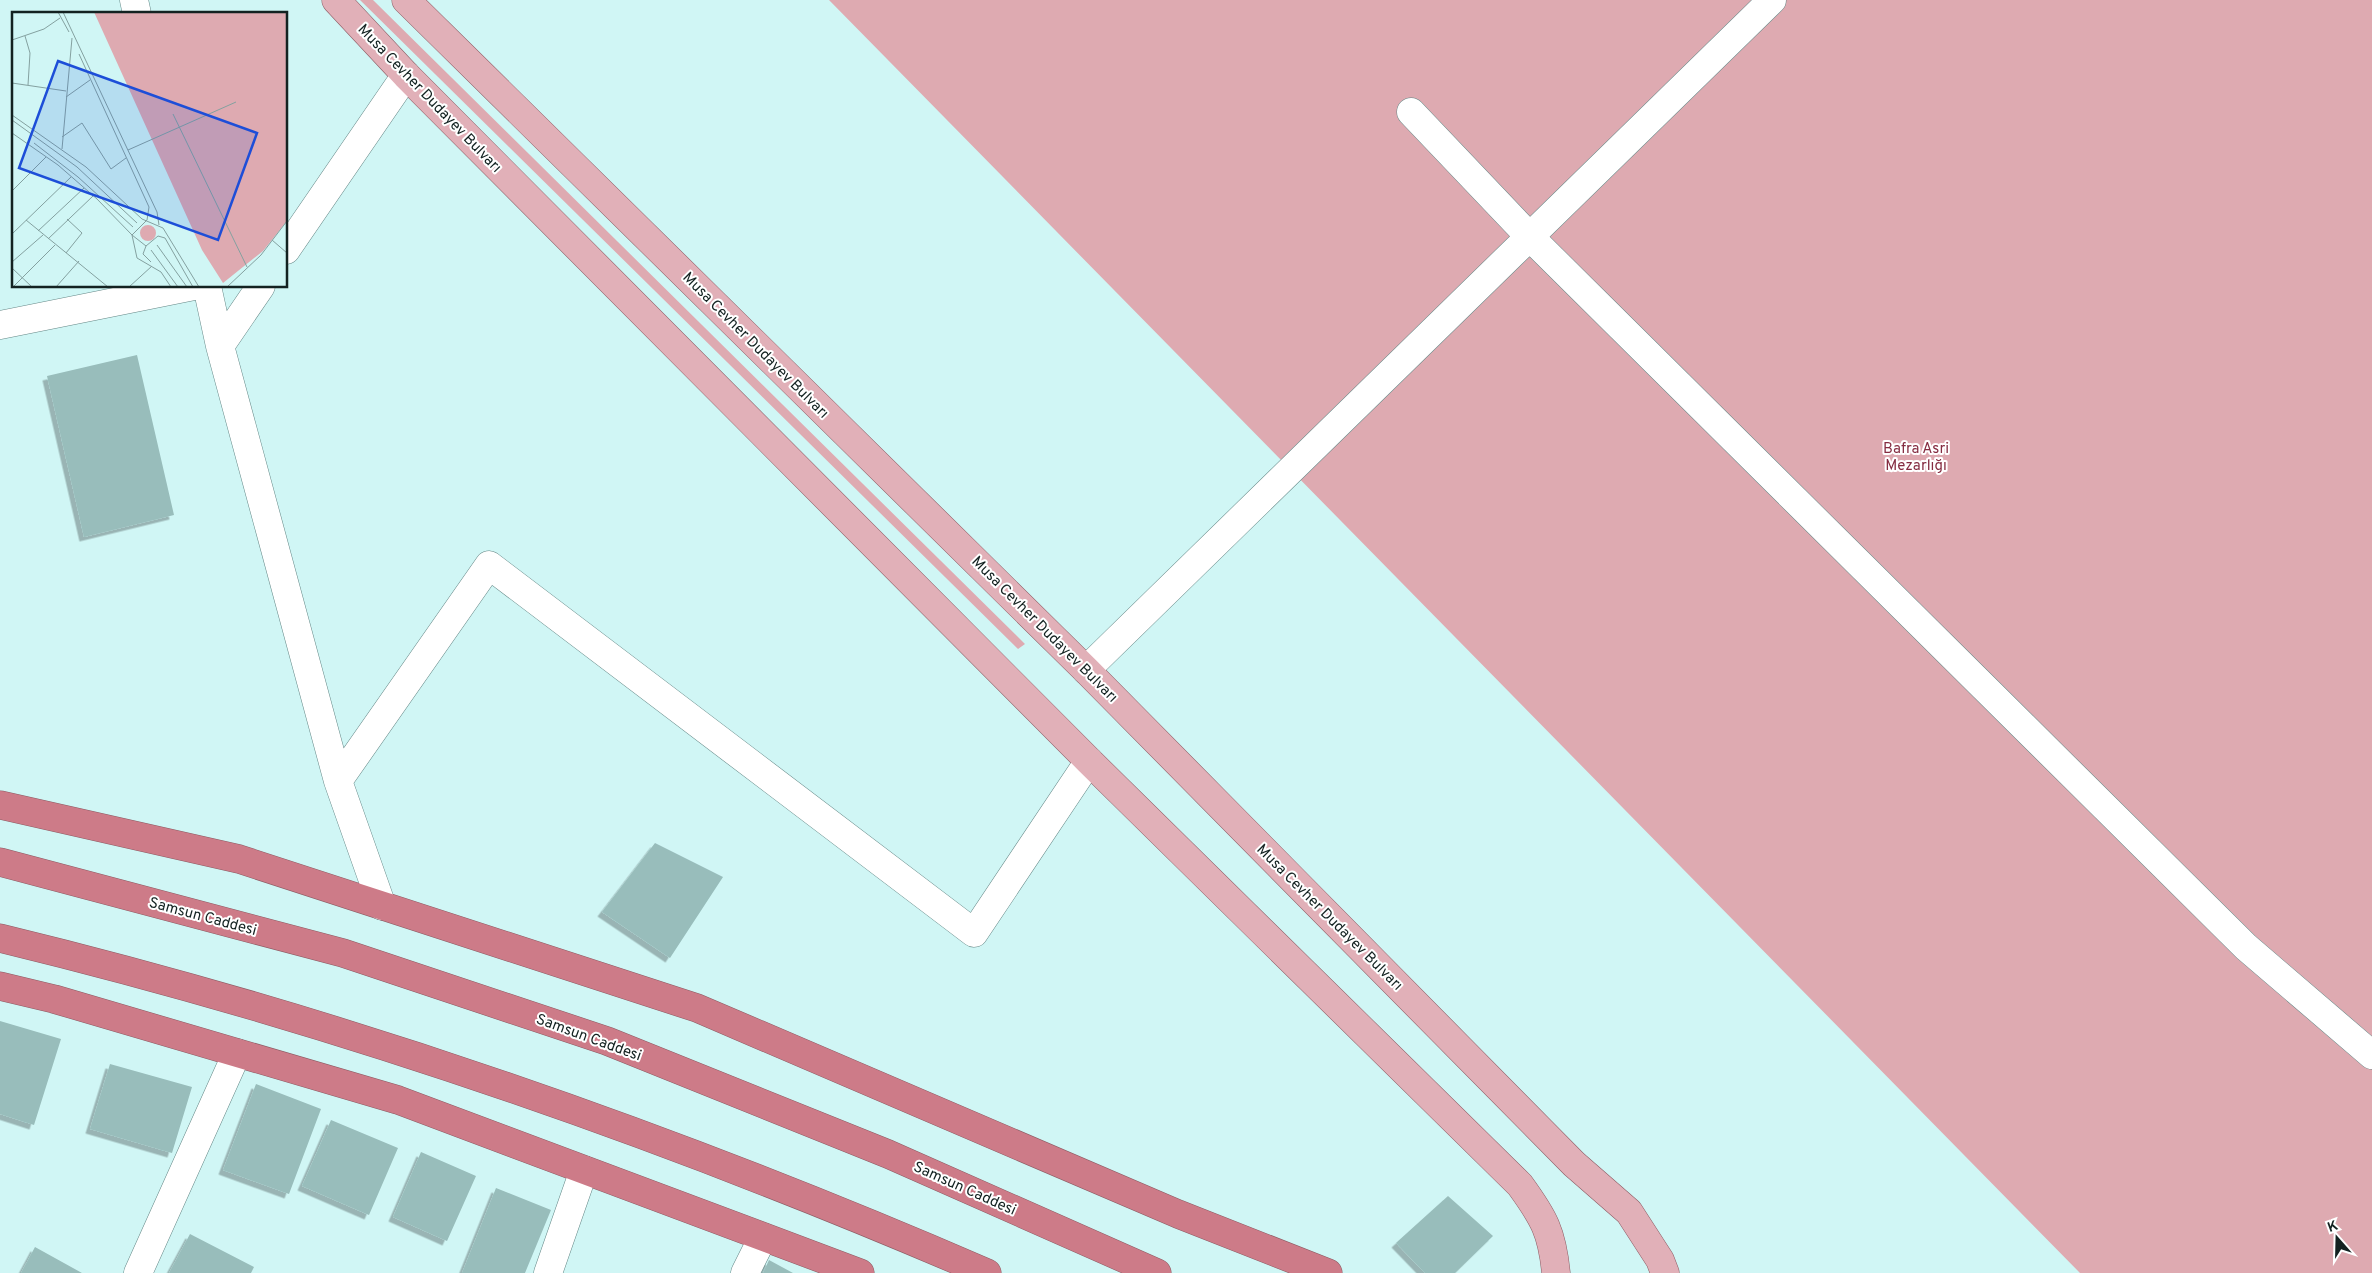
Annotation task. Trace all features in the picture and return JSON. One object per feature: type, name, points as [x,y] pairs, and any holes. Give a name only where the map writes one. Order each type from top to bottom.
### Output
[{"type":"highway","points":[[0,805],[239,859],[698,1008],[1178,1214],[1328,1273]]},
{"type":"highway","name":"Samsun Caddesi","points":[[0,862],[342,953],[607,1041],[888,1154],[1157,1273]]},
{"type":"highway","points":[[0,938],[230,997],[424,1060],[659,1140],[898,1234],[987,1273]]},
{"type":"highway","points":[[0,986],[54,999],[398,1100],[860,1273]]},
{"type":"main road","name":"Musa Cevher Dudayev Bulvarı","points":[[336,0],[406,75],[1089,761],[1520,1185],[1543,1218],[1554,1248],[1556,1273]]},
{"type":"main road","name":"Musa Cevher Dudayev Bulvarı","points":[[406,0],[1086,670],[1574,1164],[1629,1212],[1660,1260],[1665,1273]]},
{"type":"street","points":[[1086,670],[1772,0]]},
{"type":"street","points":[[288,247],[406,75]]},
{"type":"street","points":[[1411,112],[1530,236],[2246,947],[2372,1055]]},
{"type":"street","points":[[0,325],[184,288]]},
{"type":"street","points":[[207,288],[220,346],[338,781],[382,906]]},
{"type":"street","points":[[220,346],[260,288]]},
{"type":"street","points":[[338,781],[489,565],[974,933],[1089,761]]},
{"type":"street","points":[[138,1273],[237,1053]]},
{"type":"street","points":[[548,1273],[584,1170]]},
{"type":"street","points":[[745,1273],[764,1237]]},
{"type":"green space","points":[[360,0],[373,0],[1025,644],[1018,649]]},
{"type":"green space","name":"Bafra Asri Mezarlığı","points":[[829,0],[2372,0],[2372,1273],[2080,1273]]},
{"type":"building","points":[[137,355],[174,515],[84,537],[47,376]]},
{"type":"building","points":[[655,843],[723,877],[670,958],[602,912]]},
{"type":"building","points":[[0,1021],[61,1039],[34,1125],[0,1114]]},
{"type":"building","points":[[110,1064],[192,1087],[172,1153],[90,1129]]},
{"type":"building","points":[[256,1084],[321,1109],[289,1194],[223,1170]]},
{"type":"building","points":[[331,1120],[398,1148],[369,1215],[302,1186]]},
{"type":"building","points":[[421,1152],[476,1176],[447,1241],[393,1217]]},
{"type":"building","points":[[496,1188],[551,1210],[525,1273],[462,1273]]},
{"type":"building","points":[[1448,1196],[1493,1236],[1455,1273],[1425,1273],[1396,1243]]},
{"type":"building","points":[[190,1234],[254,1267],[251,1273],[169,1273]]},
{"type":"building","points":[[35,1247],[82,1273],[21,1273]]},
{"type":"building","points":[[769,1260],[793,1273],[763,1273]]}]
